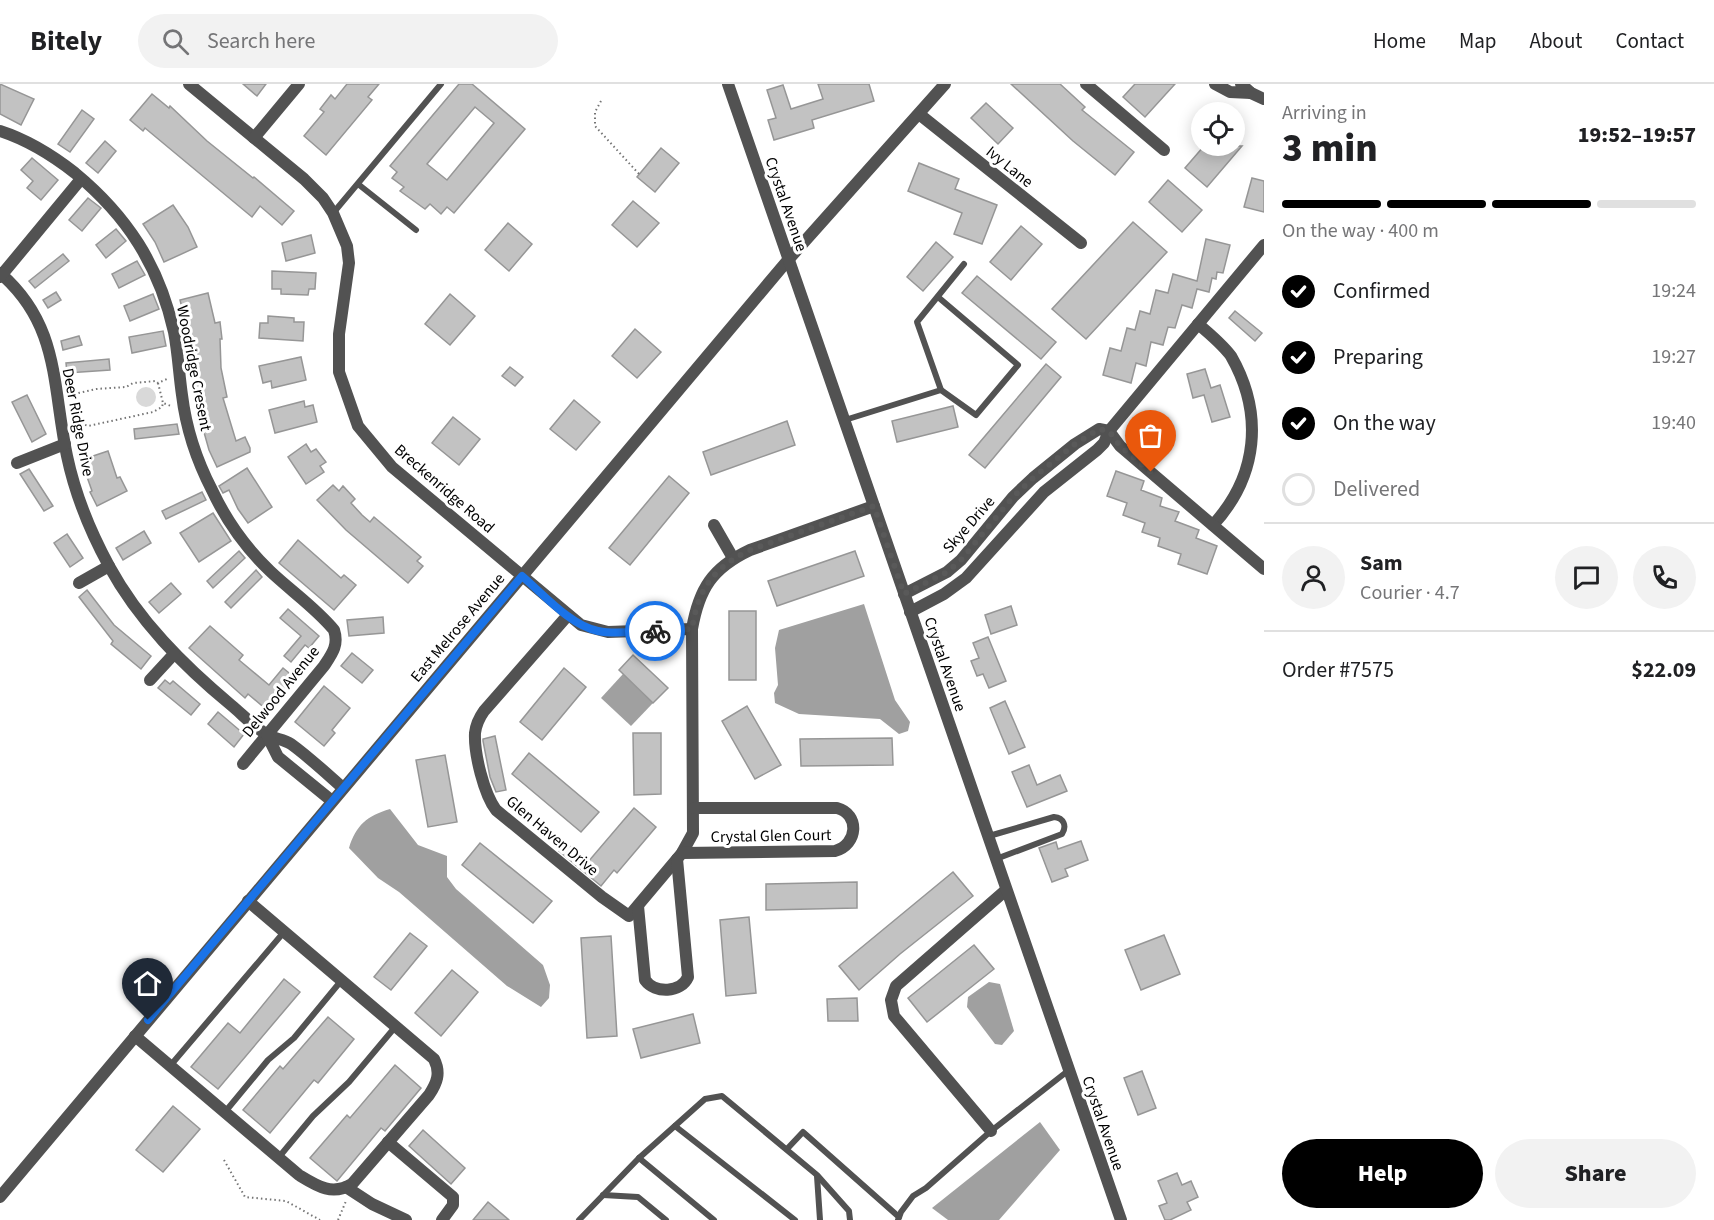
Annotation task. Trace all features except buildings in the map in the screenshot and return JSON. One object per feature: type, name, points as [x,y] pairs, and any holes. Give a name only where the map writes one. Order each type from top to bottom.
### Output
[{"type":"street","name":"Breckenridge Road","points":[[189,84],[304,179],[323,198],[333,213],[347,246],[349,263],[339,334],[338,362],[344,389],[358,426],[392,467],[568,615],[590,629],[608,632],[692,629]]},
{"type":"street","points":[[254,138],[299,84]]},
{"type":"street","name":"Crystal Avenue","points":[[728,84],[1121,1220]]},
{"type":"street","name":"East Melrose Avenue","points":[[0,1197],[788,260],[945,84]]},
{"type":"street","points":[[1086,84],[1164,150]]},
{"type":"street","points":[[1215,84],[1230,92],[1253,89]]},
{"type":"street","points":[[1241,84],[1253,89],[1264,99]]},
{"type":"street","name":"Ivy Lane","points":[[919,114],[1081,243]]},
{"type":"street","name":"Woodridge Cresent","points":[[0,131],[32,143],[81,179],[110,205],[128,226],[142,249],[168,308],[185,411],[198,457],[224,514],[269,570],[327,622],[336,636]]},
{"type":"street","points":[[0,275],[81,179]]},
{"type":"street","name":"Skye Drive","points":[[910,612],[944,594],[966,578],[1044,492],[1097,450],[1107,438],[1109,431],[1264,245]]},
{"type":"street","name":"Deer Ridge Drive","points":[[0,275],[21,294],[40,324],[51,357],[64,441],[76,491],[109,566],[129,597],[174,654],[207,685],[267,735],[290,743],[343,788]]},
{"type":"street","points":[[1198,324],[1219,342],[1239,370],[1252,402],[1255,419],[1255,445],[1248,471],[1227,510],[1213,525]]},
{"type":"street","name":"Skye Drive","points":[[904,594],[940,576],[961,560],[1009,502],[1033,478],[1075,444],[1099,429],[1109,431]]},
{"type":"street","points":[[1109,431],[1120,446],[1264,568]]},
{"type":"street","points":[[17,463],[64,441]]},
{"type":"street","points":[[1009,502],[1017,521]]},
{"type":"street","points":[[679,856],[688,977],[684,984],[677,988],[659,989],[650,987],[645,980],[638,906],[679,856],[693,833],[692,629],[696,607],[703,591],[719,569],[733,558],[874,506]]},
{"type":"street","points":[[714,525],[733,558]]},
{"type":"street","points":[[78,583],[109,566]]},
{"type":"street","name":"Glen Haven Drive","points":[[568,615],[484,711],[476,726],[477,752],[487,796],[496,810],[595,892],[629,916],[638,906]]},
{"type":"street","name":"Delwood Avenue","points":[[243,764],[324,666],[334,651],[336,636]]},
{"type":"street","points":[[150,680],[174,654]]},
{"type":"street","name":"Deer Ridge Drive","points":[[267,735],[278,757],[332,801]]},
{"type":"street","name":"Crystal Glen Court","points":[[679,856],[835,851],[844,849],[850,843],[853,835],[852,817],[846,810],[837,808],[694,808]]},
{"type":"street","points":[[991,1131],[894,1016],[891,1000],[896,986],[1006,890]]},
{"type":"street","points":[[248,901],[434,1059],[437,1066],[436,1084],[429,1095],[348,1189]]},
{"type":"street","points":[[135,1036],[315,1185],[336,1191],[348,1189],[372,1204],[406,1220]]},
{"type":"street","points":[[388,1142],[453,1197],[453,1205],[442,1220]]},
{"type":"lane","points":[[333,213],[441,84]]},
{"type":"lane","points":[[358,184],[416,230]]},
{"type":"lane","points":[[938,297],[1018,365],[976,415],[941,390],[917,322],[964,264]]},
{"type":"lane","points":[[844,420],[941,390]]},
{"type":"lane","points":[[988,837],[1054,817],[1064,822],[1065,829],[1062,834],[996,860]]},
{"type":"lane","points":[[170,1066],[284,932]]},
{"type":"lane","points":[[225,1112],[268,1060],[294,1038],[342,980]]},
{"type":"lane","points":[[279,1157],[313,1116],[349,1082],[396,1026]]},
{"type":"lane","points":[[787,1149],[803,1132],[899,1218],[913,1196],[1069,1070]]},
{"type":"lane","points":[[579,1220],[639,1158],[705,1099],[722,1096],[817,1175],[849,1211],[850,1220]]},
{"type":"lane","points":[[675,1126],[795,1220]]},
{"type":"lane","points":[[639,1158],[714,1220]]},
{"type":"lane","points":[[817,1175],[820,1220]]},
{"type":"lane","points":[[603,1195],[638,1197],[666,1220]]},
{"type":"path","points":[[601,101],[595,112],[595,126],[639,174]]},
{"type":"path","points":[[55,385],[74,394],[96,389],[126,387],[133,383],[156,381],[158,383],[166,380],[179,369]]},
{"type":"path","points":[[64,441],[76,424],[88,426],[153,412],[162,407],[158,383]]},
{"type":"path","points":[[163,403],[185,411]]},
{"type":"path","points":[[224,1160],[245,1197],[286,1201],[320,1220]]},
{"type":"path","points":[[338,1220],[348,1189]]},
{"type":"shaded area","points":[[142,387],[150,387],[156,393],[156,401],[150,407],[142,407],[136,401],[136,393]]},
{"type":"shaded area","points":[[864,604],[895,700],[910,722],[908,731],[899,734],[880,719],[799,714],[775,703],[774,693],[778,685],[775,648],[779,630]]},
{"type":"shaded area","points":[[623,674],[653,703],[631,726],[601,698]]},
{"type":"shaded area","points":[[390,809],[418,845],[447,856],[447,877],[456,889],[543,965],[550,985],[549,998],[541,1007],[507,986],[399,892],[378,878],[349,848],[355,833],[364,822]]},
{"type":"shaded area","points":[[989,982],[1000,984],[1014,1031],[1002,1045],[995,1044],[967,1007],[968,997]]},
{"type":"shaded area","points":[[1040,1122],[1060,1150],[999,1220],[948,1220],[932,1208]]},
{"type":"way so far","points":[[655,631],[692,629],[696,607],[703,591],[719,569],[733,558],[874,506],[904,594],[947,572],[973,547],[1013,497],[1033,478],[1075,444],[1099,429],[1109,431],[1120,446],[1151,472]]},
{"type":"route","points":[[148,1020],[522,576],[568,615],[590,629],[608,632],[655,631]]}]
